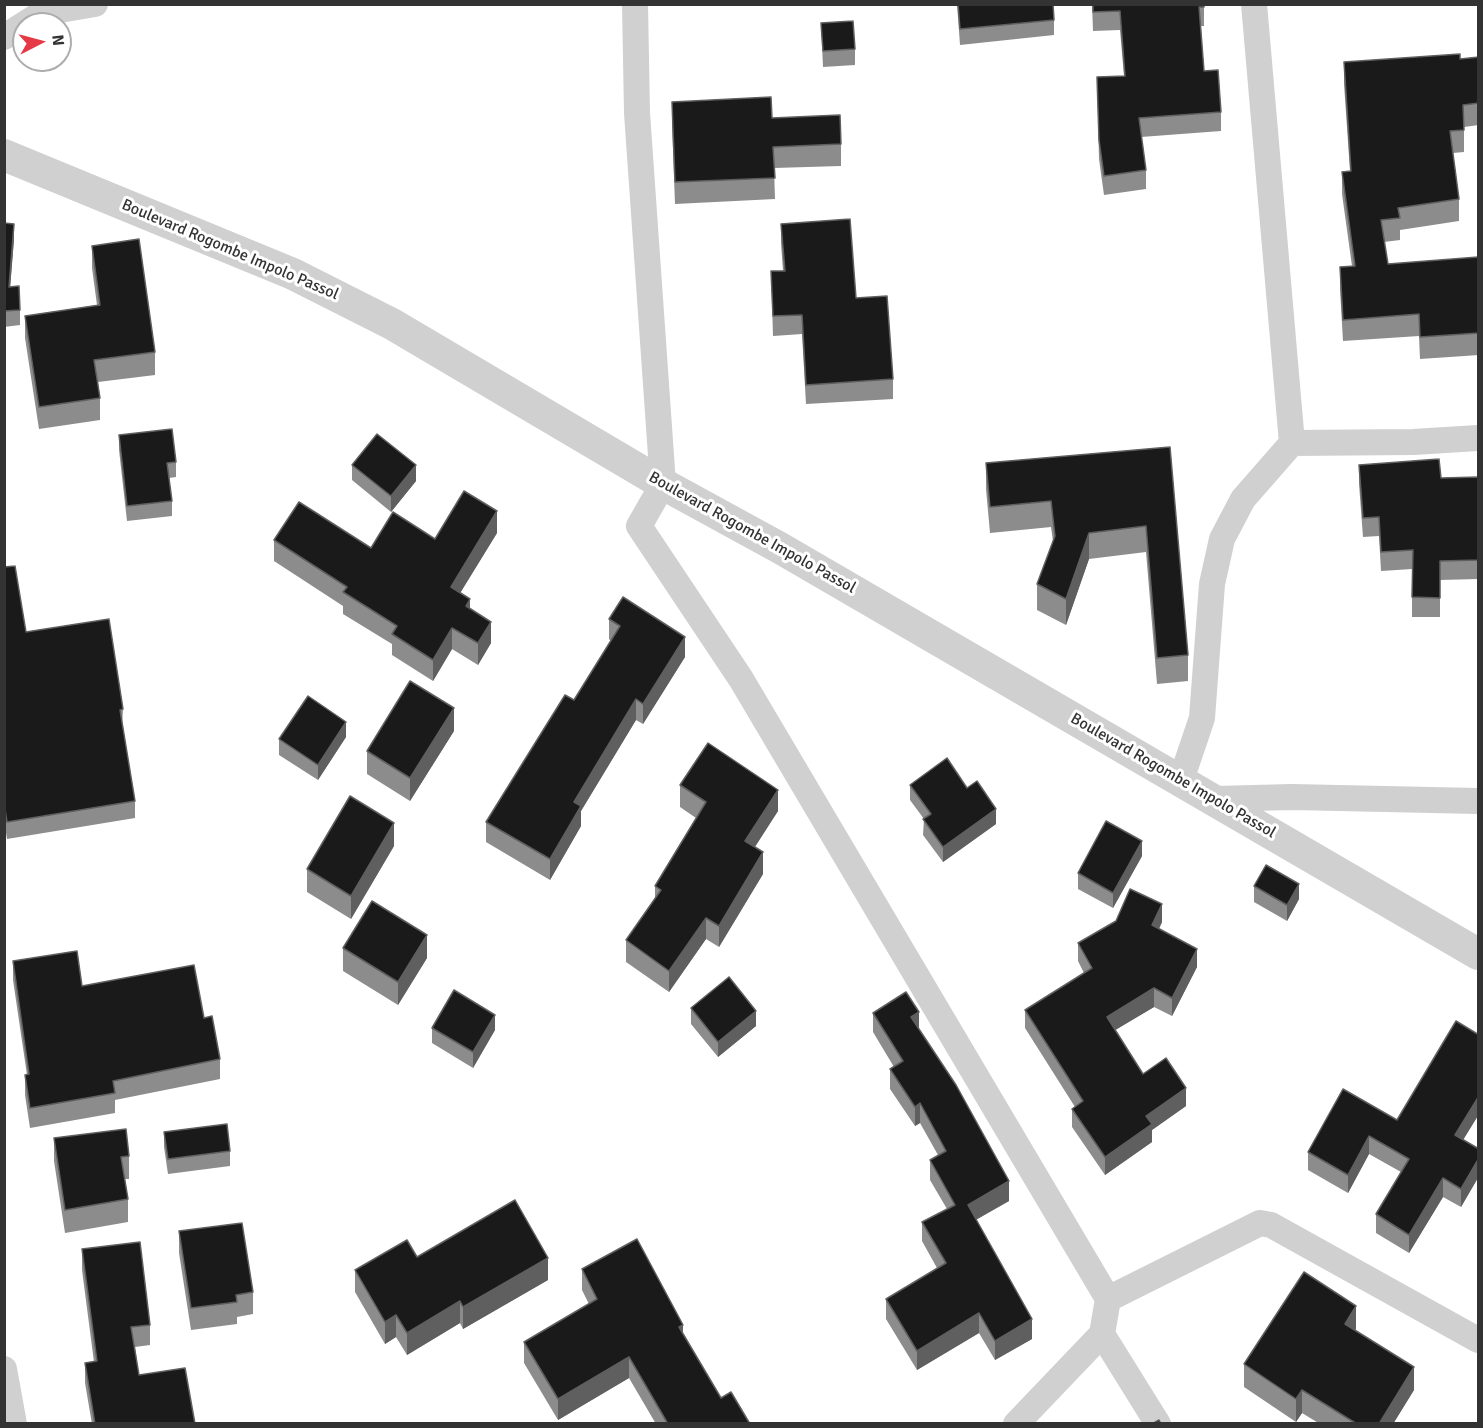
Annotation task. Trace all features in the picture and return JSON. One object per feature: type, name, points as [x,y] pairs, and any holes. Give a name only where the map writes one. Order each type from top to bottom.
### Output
[{"type":"street","points":[[4,37],[42,13],[95,4]]},
{"type":"street","points":[[635,4],[637,113],[663,484],[639,526],[741,679],[1108,1299],[1102,1334],[1016,1424]]},
{"type":"street","points":[[1181,780],[1202,718],[1212,584],[1222,539],[1244,499],[1292,443],[1254,4]]},
{"type":"street","name":"Boulevard Rogombe Impolo Passol","points":[[4,155],[303,279],[393,324],[663,484],[780,548],[1479,954]]},
{"type":"street","points":[[1292,443],[1413,442],[1479,438]]},
{"type":"street","points":[[1215,799],[1292,797],[1479,801]]},
{"type":"street","points":[[1108,1299],[1260,1222],[1272,1225],[1479,1340]]},
{"type":"street","points":[[1102,1334],[1158,1424]]},
{"type":"street","points":[[4,1369],[14,1424]]},
{"type":"building","points":[[958,4],[1053,4],[1054,20],[960,29]]},
{"type":"building","points":[[1093,4],[1204,4],[1204,7],[1199,7],[1204,71],[1218,70],[1221,112],[1139,118],[1146,170],[1104,176],[1099,140],[1097,77],[1125,76],[1120,11],[1093,12]]},
{"type":"building","points":[[853,21],[855,49],[823,51],[821,23]]},
{"type":"building","points":[[1460,54],[1460,59],[1479,57],[1479,103],[1463,105],[1464,130],[1450,131],[1459,199],[1398,208],[1400,218],[1381,220],[1388,264],[1478,257],[1479,333],[1420,337],[1419,314],[1343,320],[1340,267],[1355,266],[1342,172],[1351,171],[1344,62]]},
{"type":"building","points":[[771,97],[772,118],[840,115],[841,144],[773,147],[775,178],[675,182],[672,102]]},
{"type":"building","points":[[850,219],[856,298],[887,296],[893,379],[806,385],[802,315],[773,316],[771,271],[785,271],[781,224]]},
{"type":"building","points":[[4,223],[14,224],[9,287],[19,286],[20,310],[4,311]]},
{"type":"building","points":[[139,239],[155,352],[94,360],[100,398],[39,407],[25,316],[100,305],[92,246]]},
{"type":"building","points":[[172,429],[176,462],[167,463],[172,501],[127,506],[119,435]]},
{"type":"building","points":[[377,434],[416,465],[391,496],[352,465]]},
{"type":"building","points":[[1170,447],[1188,655],[1157,658],[1146,526],[1089,533],[1066,599],[1037,584],[1055,536],[1051,501],[990,507],[986,463]]},
{"type":"building","points":[[1439,459],[1441,478],[1479,477],[1479,560],[1440,561],[1440,598],[1412,597],[1413,550],[1381,552],[1379,517],[1363,518],[1359,465]]},
{"type":"building","points":[[464,491],[497,511],[451,587],[470,599],[466,606],[491,622],[478,643],[452,628],[433,660],[392,634],[397,626],[343,592],[347,587],[274,540],[299,502],[371,548],[393,512],[435,539]]},
{"type":"building","points":[[15,566],[26,632],[109,619],[123,709],[120,710],[135,801],[7,822],[4,803],[4,567]]},
{"type":"building","points":[[623,597],[685,637],[643,704],[636,699],[574,802],[581,806],[550,859],[486,822],[565,695],[574,700],[620,626],[609,619]]},
{"type":"building","points":[[410,681],[454,708],[410,778],[367,751]]},
{"type":"building","points":[[308,696],[346,722],[318,765],[279,739]]},
{"type":"building","points":[[708,743],[778,790],[745,841],[763,852],[719,926],[706,918],[669,971],[626,940],[661,890],[655,886],[706,802],[680,785]]},
{"type":"building","points":[[947,758],[967,788],[977,781],[996,809],[943,847],[923,819],[931,814],[910,785]]},
{"type":"building","points":[[350,796],[394,823],[351,896],[307,869]]},
{"type":"building","points":[[1106,821],[1142,841],[1113,893],[1078,873]]},
{"type":"building","points":[[1266,865],[1299,884],[1287,905],[1254,886]]},
{"type":"building","points":[[1130,889],[1162,904],[1152,925],[1197,949],[1172,998],[1154,988],[1107,1017],[1143,1074],[1166,1058],[1186,1088],[1146,1116],[1152,1124],[1105,1157],[1072,1109],[1083,1101],[1025,1010],[1092,968],[1078,943],[1116,921]]},
{"type":"building","points":[[372,901],[427,935],[398,982],[343,948]]},
{"type":"building","points":[[77,951],[82,986],[194,965],[204,1018],[212,1016],[220,1059],[113,1081],[115,1093],[30,1108],[25,1075],[29,1074],[13,961]]},
{"type":"building","points":[[729,977],[756,1011],[718,1042],[691,1008]]},
{"type":"building","points":[[454,990],[495,1015],[473,1052],[432,1028]]},
{"type":"building","points":[[906,992],[919,1012],[911,1017],[956,1085],[1009,1181],[968,1205],[1032,1319],[995,1341],[979,1313],[917,1351],[886,1299],[946,1263],[922,1222],[955,1205],[930,1160],[946,1151],[920,1103],[915,1107],[890,1069],[903,1061],[873,1013]]},
{"type":"building","points":[[1456,1021],[1479,1035],[1479,1096],[1455,1135],[1479,1149],[1479,1158],[1461,1189],[1443,1178],[1409,1235],[1376,1214],[1409,1159],[1369,1136],[1348,1175],[1308,1152],[1343,1089],[1397,1120]]},
{"type":"building","points":[[227,1124],[230,1151],[168,1159],[164,1132]]},
{"type":"building","points":[[126,1129],[129,1156],[121,1157],[128,1199],[65,1210],[54,1138]]},
{"type":"building","points":[[515,1200],[548,1258],[463,1307],[460,1301],[407,1333],[396,1315],[385,1322],[355,1270],[407,1240],[417,1257]]},
{"type":"building","points":[[242,1223],[253,1292],[236,1295],[237,1302],[191,1308],[179,1231]]},
{"type":"building","points":[[637,1239],[683,1325],[679,1327],[721,1398],[731,1392],[750,1424],[668,1424],[629,1357],[558,1399],[524,1342],[597,1299],[582,1269]]},
{"type":"building","points":[[140,1242],[150,1325],[131,1327],[139,1375],[185,1368],[195,1424],[95,1424],[85,1363],[97,1361],[82,1249]]},
{"type":"building","points":[[1304,1272],[1356,1306],[1345,1324],[1414,1367],[1379,1424],[1357,1424],[1302,1390],[1296,1399],[1244,1364]]}]
